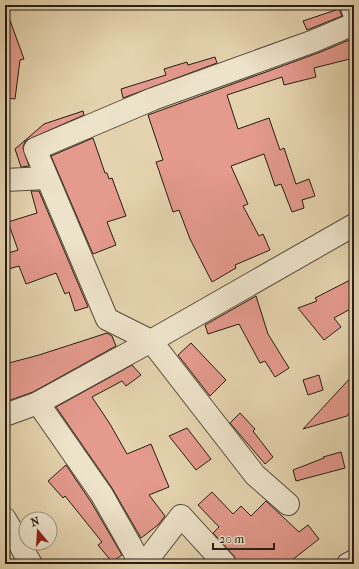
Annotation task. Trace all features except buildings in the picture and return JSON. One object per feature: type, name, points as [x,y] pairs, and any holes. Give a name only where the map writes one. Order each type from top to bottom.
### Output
[{"type":"street","points":[[351,5],[354,14]]},
{"type":"street","points":[[288,504],[256,475],[151,341],[107,319],[35,149],[153,99],[314,41],[354,24]]},
{"type":"street","points":[[5,180],[46,178]]},
{"type":"street","points":[[5,414],[38,403],[151,341],[354,225]]},
{"type":"street","points":[[38,403],[102,494],[142,564],[180,516],[225,564]]},
{"type":"street","points":[[5,519],[30,564]]},
{"type":"street","points":[[348,564],[354,561]]}]
